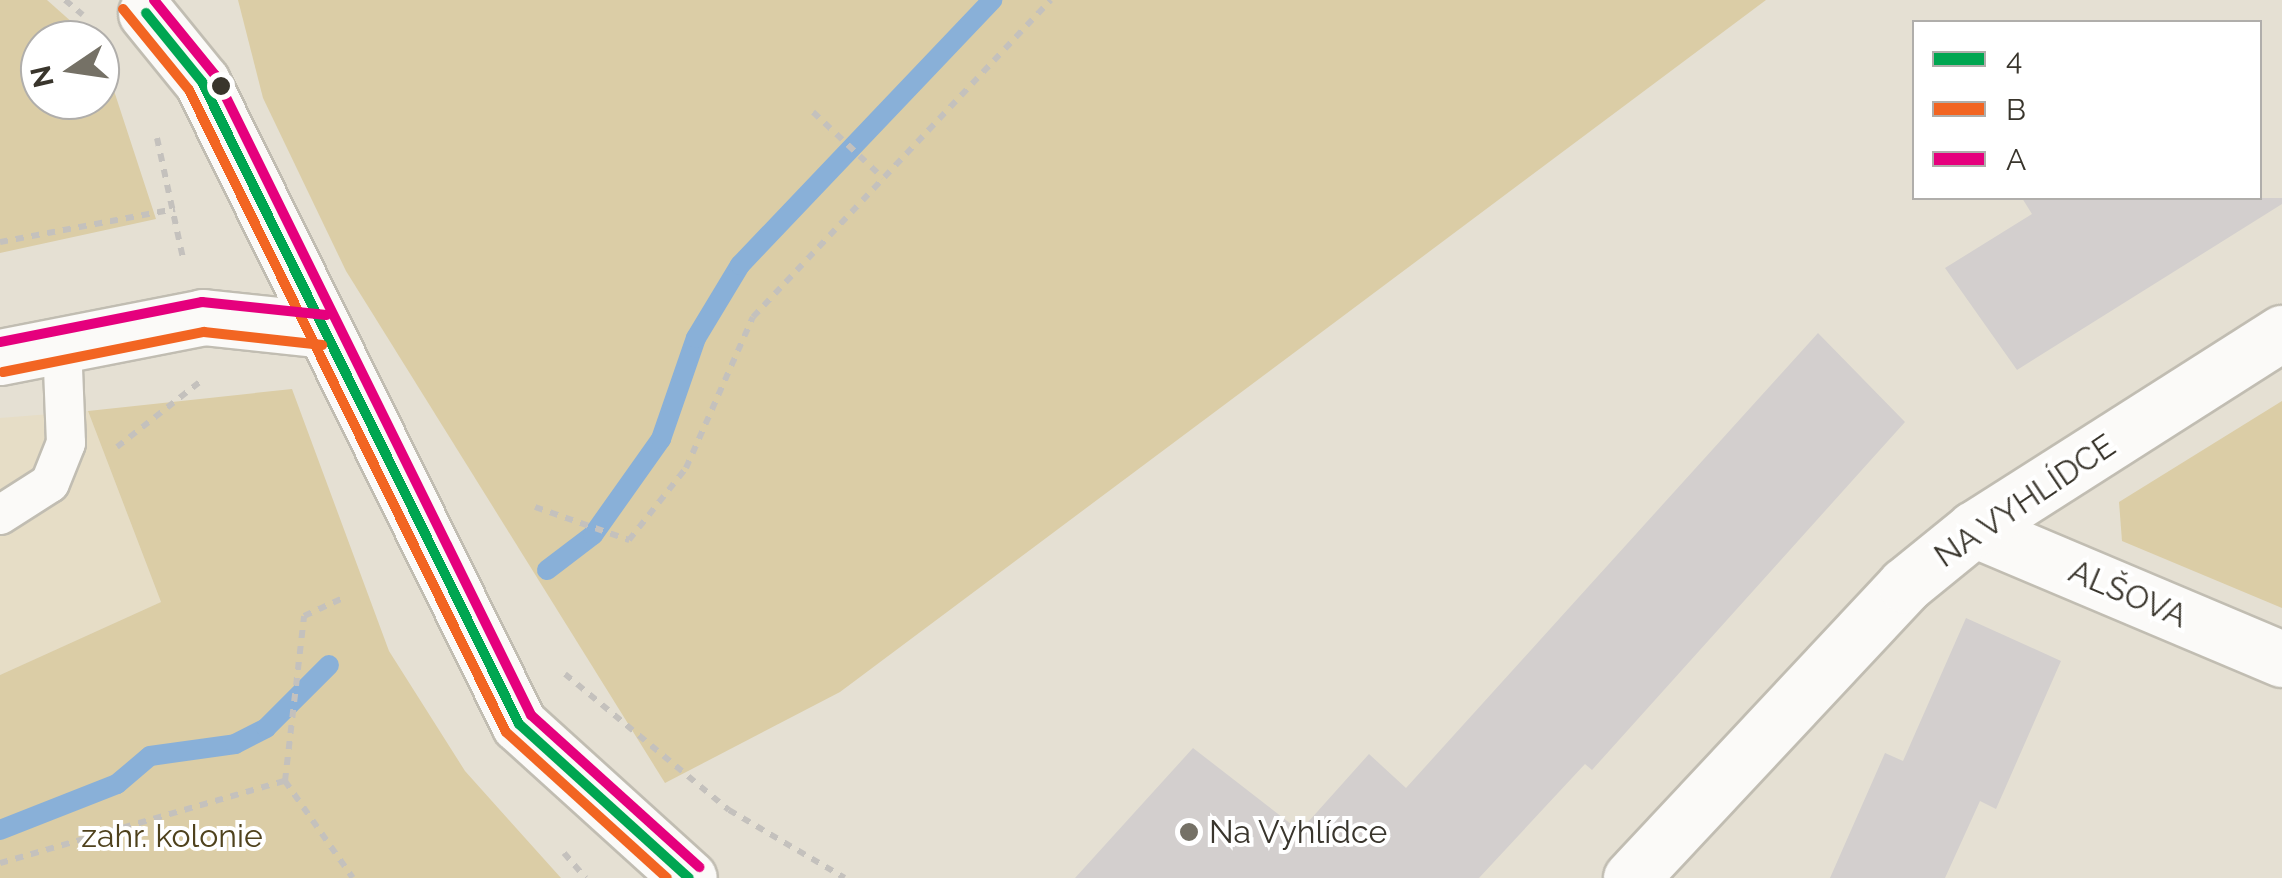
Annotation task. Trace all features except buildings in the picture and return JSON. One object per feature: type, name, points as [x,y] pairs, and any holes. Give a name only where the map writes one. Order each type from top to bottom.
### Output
[{"type":"street","points":[[130,8],[202,82],[518,724],[689,878]]},
{"type":"street","points":[[0,358],[203,317],[324,330]]},
{"type":"street","name":"NA VYHLÍDCE","points":[[1631,878],[1905,585],[1974,528],[2282,333]]},
{"type":"street","name":"ALŠOVA","points":[[1974,528],[2282,660]]},
{"type":"lane","points":[[0,515],[50,483],[62,451],[62,345]]},
{"type":"path","points":[[66,0],[130,8]]},
{"type":"path","points":[[535,507],[629,540],[686,468],[753,316],[1050,0]]},
{"type":"path","points":[[813,112],[882,178]]},
{"type":"path","points":[[62,451],[95,454],[138,436],[217,366],[155,130]]},
{"type":"path","points":[[0,242],[175,209]]},
{"type":"path","points":[[343,598],[304,616],[284,780],[353,878]]},
{"type":"path","points":[[552,663],[729,810],[845,878]]},
{"type":"path","points":[[0,863],[284,780]]},
{"type":"shaded area","points":[[88,411],[161,602],[0,675],[0,418]]},
{"type":"green space","points":[[0,0],[47,0],[70,20],[20,20],[20,120],[120,120],[120,109],[156,219],[0,253]]},
{"type":"green space","points":[[238,0],[1766,0],[840,692],[665,783],[346,271],[263,98]]},
{"type":"green space","name":"zahr. kolonie","points":[[292,389],[389,651],[465,771],[561,878],[0,878],[0,675],[161,602],[88,411]]},
{"type":"green space","points":[[2282,401],[2282,608],[2122,541],[2119,502]]},
{"type":"waterway","points":[[547,570],[593,535],[661,439],[696,338],[740,265],[992,0]]},
{"type":"waterway","points":[[0,830],[117,784],[150,756],[235,744],[266,728],[329,665]]},
{"type":"transit line","name":"A","points":[[154,0],[215,75],[531,715],[699,867]]},
{"type":"transit line","name":"B","points":[[123,9],[189,90],[506,732],[667,878]]},
{"type":"transit line","name":"4","points":[[146,13],[202,82],[519,724],[689,878]]},
{"type":"transit line","name":"A","points":[[0,342],[202,302],[326,315]]},
{"type":"transit line","name":"B","points":[[3,372],[204,332],[322,345]]},
{"type":"place","name":"Na Vyhlídce","points":[[1189,832]]}]
